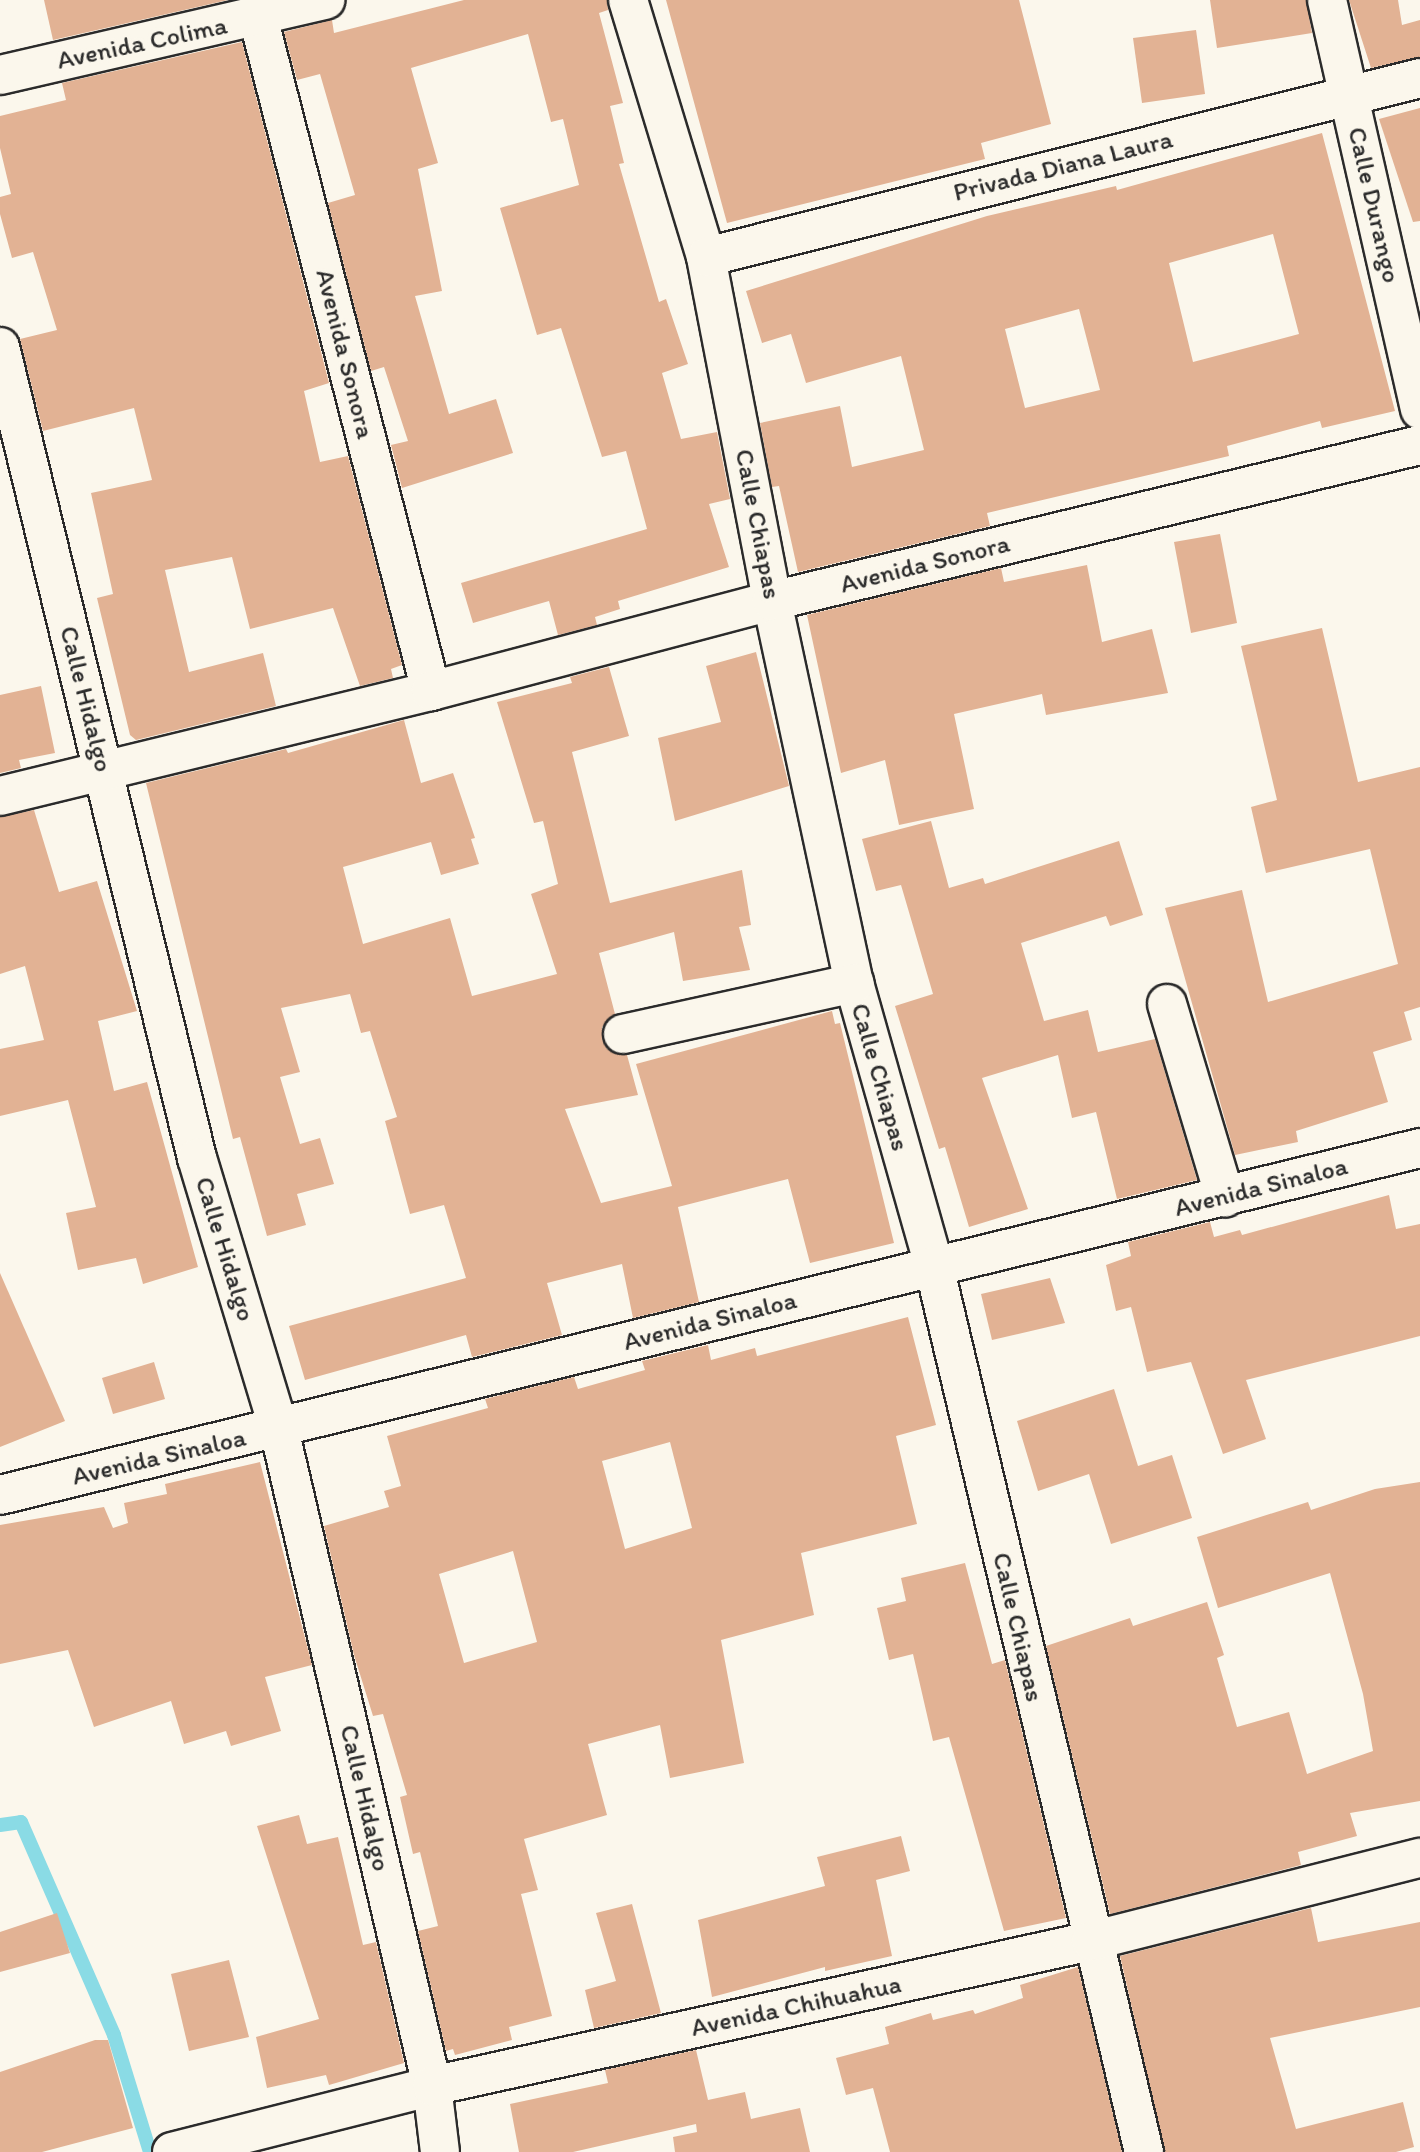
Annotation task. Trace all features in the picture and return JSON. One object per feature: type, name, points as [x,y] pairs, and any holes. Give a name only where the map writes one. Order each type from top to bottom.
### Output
[{"type":"street","name":"Avenida Colima","points":[[0,75],[258,18],[325,0]]},
{"type":"street","name":"Calle Chiapas","points":[[628,0],[706,257],[772,601],[854,984],[934,1266],[1091,1941],[1144,2152]]},
{"type":"street","name":"Calle Durango","points":[[1327,0],[1420,410]]},
{"type":"street","name":"Avenida Sonora","points":[[258,18],[431,691]]},
{"type":"street","name":"Privada Diana Laura","points":[[706,257],[1349,93],[1420,78]]},
{"type":"street","name":"Calle Hidalgo","points":[[0,347],[197,1158],[279,1429],[432,2086],[440,2152]]},
{"type":"street","name":"Avenida Sonora","points":[[0,796],[431,691],[772,601],[1420,445]]},
{"type":"street","points":[[623,1034],[854,984]]},
{"type":"street","points":[[1167,1004],[1225,1197]]},
{"type":"street","name":"Avenida Sinaloa","points":[[0,1495],[279,1429],[1420,1148]]},
{"type":"street","name":"Avenida Chihuahua","points":[[173,2152],[432,2086],[1091,1941],[1420,1858]]},
{"type":"building","points":[[44,0],[228,0],[53,40]]},
{"type":"building","points":[[464,0],[607,0],[608,10],[599,13],[623,103],[610,106],[624,163],[619,164],[659,302],[666,299],[688,364],[662,373],[681,439],[717,432],[730,499],[709,504],[729,567],[618,601],[620,609],[595,617],[597,625],[558,635],[549,601],[473,623],[461,583],[647,529],[626,451],[602,457],[561,328],[537,335],[500,208],[579,185],[563,119],[551,122],[528,34],[411,68],[438,163],[418,169],[442,291],[415,296],[449,414],[496,399],[513,453],[402,488],[391,445],[408,441],[384,367],[371,371],[328,203],[355,195],[320,74],[297,80],[284,32],[332,20],[334,33]]},
{"type":"building","points":[[666,0],[1019,0],[1051,124],[981,143],[985,159],[727,223]]},
{"type":"building","points":[[1210,0],[1306,0],[1312,33],[1217,48]]},
{"type":"building","points":[[1349,0],[1398,0],[1402,25],[1420,20],[1420,57],[1371,68]]},
{"type":"building","points":[[1196,30],[1205,94],[1142,103],[1133,38]]},
{"type":"building","points":[[242,42],[329,383],[304,391],[320,462],[348,456],[402,665],[391,669],[393,678],[360,686],[333,608],[250,629],[232,557],[165,570],[189,672],[263,653],[276,706],[136,740],[130,735],[97,598],[113,594],[91,493],[152,480],[134,408],[43,431],[20,339],[57,330],[33,252],[12,258],[0,214],[0,197],[11,194],[0,148],[0,116],[66,100],[62,83]]},
{"type":"building","points":[[1420,108],[1420,221],[1413,222],[1379,119]]},
{"type":"building","points":[[1322,133],[1395,411],[1322,428],[1320,421],[1227,446],[1229,456],[987,513],[990,526],[798,572],[779,486],[772,487],[760,423],[840,406],[852,467],[924,450],[901,356],[806,383],[791,334],[762,343],[746,291],[987,216],[1116,186],[1117,190]],"holes":[[[1273,234],[1299,334],[1193,362],[1169,263]],[[1079,309],[1100,390],[1025,408],[1005,329]]]},
{"type":"building","points":[[1220,534],[1237,623],[1191,633],[1174,542]]},
{"type":"building","points":[[1087,565],[1102,642],[1152,629],[1168,693],[1046,715],[1042,694],[954,714],[974,809],[899,825],[885,760],[841,773],[807,615],[1001,568],[1004,582]]},
{"type":"building","points":[[1322,628],[1358,782],[1420,767],[1420,1007],[1404,1012],[1412,1040],[1373,1052],[1388,1102],[1296,1131],[1298,1142],[1235,1155],[1165,908],[1242,890],[1268,1002],[1398,964],[1370,849],[1266,873],[1251,807],[1277,800],[1241,646]]},
{"type":"building","points":[[756,652],[789,786],[675,821],[658,738],[721,722],[706,666]]},
{"type":"building","points":[[609,667],[629,736],[572,752],[610,903],[742,870],[751,925],[739,927],[750,970],[683,981],[674,932],[599,953],[615,1014],[602,1027],[602,1039],[607,1049],[627,1055],[638,1095],[565,1109],[601,1203],[672,1186],[636,1064],[832,1011],[835,1024],[840,1023],[894,1243],[810,1263],[788,1179],[678,1207],[699,1302],[633,1318],[622,1264],[547,1283],[562,1335],[472,1357],[466,1335],[305,1380],[289,1326],[466,1278],[444,1205],[410,1214],[385,1121],[397,1117],[370,1031],[361,1033],[350,994],[281,1008],[300,1072],[280,1077],[300,1144],[320,1138],[334,1184],[297,1194],[306,1225],[267,1236],[240,1137],[233,1139],[146,783],[286,749],[288,753],[404,720],[421,783],[453,773],[475,838],[471,839],[479,864],[441,875],[431,842],[343,867],[363,944],[450,918],[472,996],[557,974],[531,894],[558,884],[543,821],[534,823],[497,702],[572,683],[570,677]]},
{"type":"building","points":[[41,686],[55,753],[19,760],[21,768],[0,773],[0,695]]},
{"type":"building","points":[[34,810],[59,892],[97,881],[137,1011],[98,1021],[114,1091],[147,1082],[198,1267],[143,1284],[136,1258],[78,1270],[66,1213],[96,1207],[68,1100],[0,1116],[0,1049],[44,1040],[25,966],[0,974],[0,817]]},
{"type":"building","points":[[931,821],[949,888],[983,878],[985,884],[1119,841],[1143,915],[1110,926],[1106,916],[1021,943],[1044,1021],[1088,1010],[1098,1052],[1155,1039],[1197,1180],[1117,1199],[1096,1112],[1072,1118],[1058,1055],[982,1078],[1028,1209],[969,1227],[945,1147],[939,1149],[895,1006],[933,994],[901,885],[876,891],[862,839]]},
{"type":"building","points":[[1389,1195],[1396,1229],[1420,1224],[1420,1336],[1246,1380],[1266,1439],[1223,1454],[1191,1362],[1147,1372],[1131,1307],[1116,1311],[1106,1265],[1131,1256],[1128,1242],[1210,1222],[1214,1237],[1240,1230],[1242,1235]]},
{"type":"building","points":[[0,1273],[65,1421],[0,1447]]},
{"type":"building","points":[[1050,1278],[1065,1323],[992,1340],[981,1294]]},
{"type":"building","points":[[908,1317],[936,1425],[896,1436],[917,1524],[801,1553],[814,1615],[721,1640],[744,1763],[670,1778],[660,1725],[588,1744],[607,1815],[524,1839],[538,1890],[521,1894],[552,2016],[509,2027],[512,2040],[455,2055],[453,2049],[446,2051],[418,1931],[438,1926],[420,1852],[413,1854],[400,1797],[407,1795],[383,1714],[373,1716],[354,1655],[324,1526],[389,1507],[384,1491],[401,1486],[387,1436],[488,1408],[485,1399],[574,1377],[578,1389],[645,1370],[642,1361],[708,1345],[711,1360],[755,1348],[757,1356]],"holes":[[[670,1442],[692,1528],[625,1549],[602,1461]],[[513,1551],[537,1642],[464,1663],[439,1574]]]},
{"type":"building","points":[[154,1362],[165,1399],[113,1414],[102,1378]]},
{"type":"building","points":[[1114,1389],[1138,1466],[1172,1455],[1192,1518],[1111,1544],[1089,1474],[1038,1491],[1017,1421]]},
{"type":"building","points":[[260,1462],[312,1665],[265,1677],[281,1731],[231,1746],[226,1731],[184,1744],[171,1701],[94,1727],[68,1650],[0,1664],[0,1525],[104,1507],[113,1528],[128,1523],[124,1503],[167,1494],[165,1484]]},
{"type":"building","points":[[1420,1482],[1420,1801],[1350,1813],[1357,1836],[1298,1852],[1301,1865],[1110,1914],[1046,1646],[1130,1618],[1133,1626],[1207,1602],[1224,1655],[1217,1658],[1237,1727],[1289,1712],[1307,1774],[1373,1751],[1363,1694],[1330,1573],[1218,1608],[1197,1537],[1308,1502],[1311,1510],[1375,1489]]},
{"type":"building","points":[[965,1563],[992,1664],[1005,1660],[1066,1918],[1004,1931],[949,1737],[933,1741],[913,1654],[889,1660],[877,1608],[906,1601],[901,1578]]},
{"type":"building","points":[[299,1815],[307,1844],[338,1837],[363,1945],[376,1942],[404,2063],[329,2085],[326,2075],[267,2088],[256,2037],[319,2019],[257,1826]]},
{"type":"building","points":[[901,1836],[910,1871],[876,1880],[892,1956],[825,1971],[825,1967],[712,1997],[698,1920],[825,1886],[817,1857]]},
{"type":"building","points":[[632,1904],[661,2013],[594,2028],[585,1990],[616,1981],[596,1913]]},
{"type":"building","points":[[1311,1908],[1318,1942],[1420,1922],[1420,2007],[1270,2038],[1296,2129],[1403,2102],[1414,2147],[1396,2152],[1165,2152],[1120,1956]]},
{"type":"building","points":[[57,1913],[70,1953],[0,1972],[0,1932]]},
{"type":"building","points":[[229,1960],[249,2037],[189,2051],[171,1974]]},
{"type":"building","points":[[1078,1967],[1122,2152],[890,2152],[873,2088],[846,2095],[836,2058],[889,2044],[885,2027],[931,2013],[933,2020],[973,2010],[975,2014],[1023,1998],[1020,1985]]},
{"type":"building","points":[[95,2040],[108,2040],[133,2128],[42,2152],[0,2152],[0,2072]]},
{"type":"building","points":[[696,2050],[708,2100],[745,2092],[751,2119],[800,2108],[810,2152],[675,2152],[673,2137],[697,2132],[696,2124],[573,2152],[519,2152],[510,2104],[608,2083],[605,2070]]},
{"type":"waterway","points":[[0,1825],[21,1822],[114,2035],[150,2152]]}]
